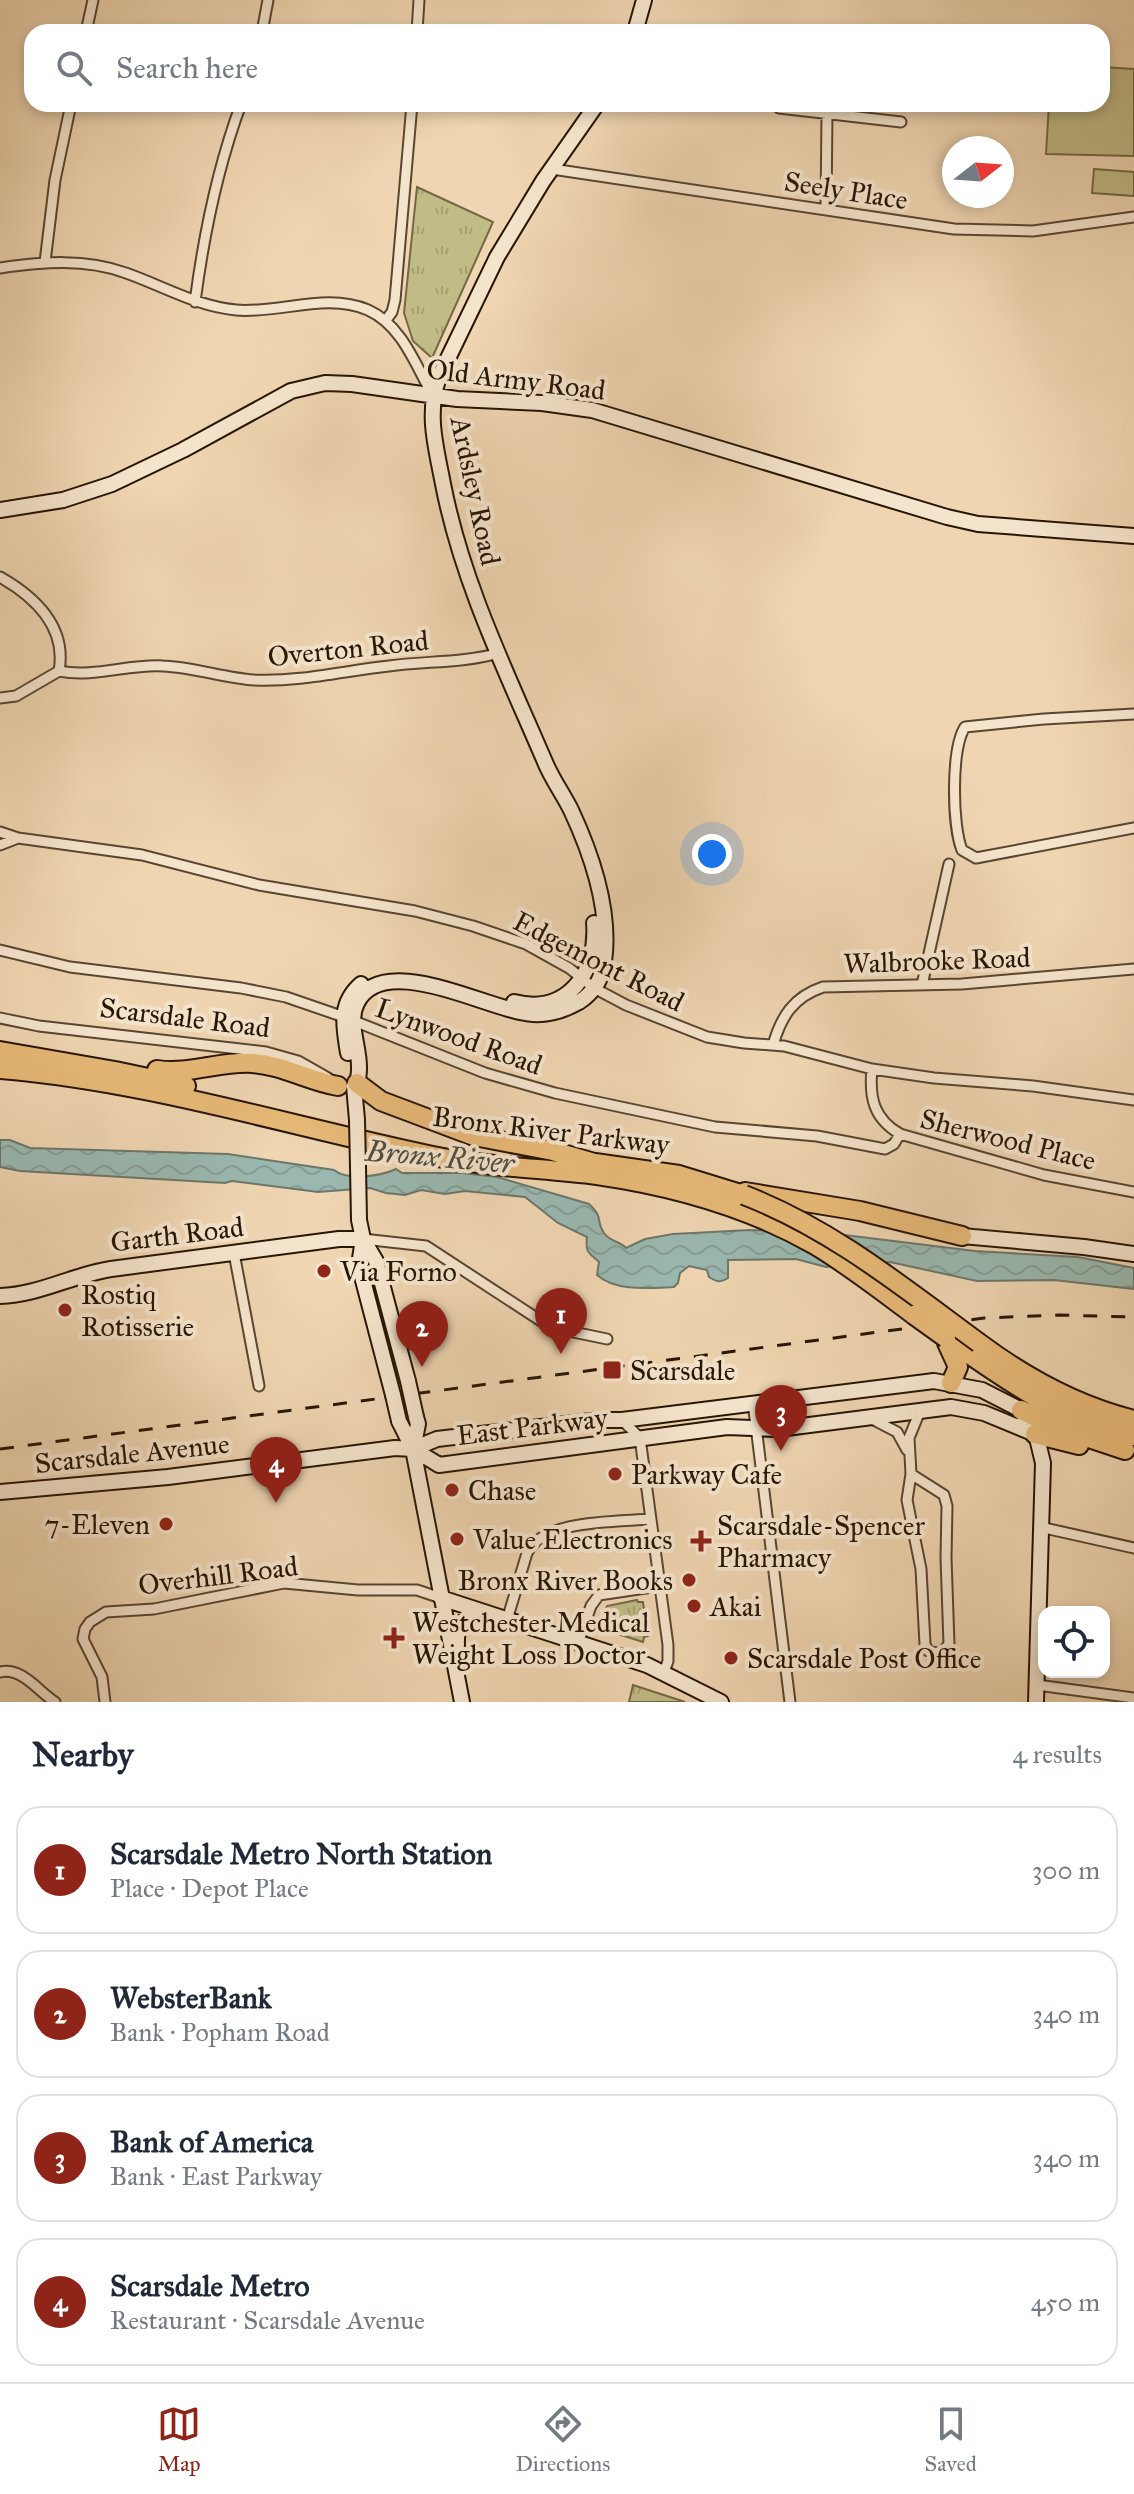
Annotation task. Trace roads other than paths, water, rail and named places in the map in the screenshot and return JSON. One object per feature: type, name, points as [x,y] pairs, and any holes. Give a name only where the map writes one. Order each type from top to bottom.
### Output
[{"type":"highway","name":"Bronx River Parkway","points":[[0,1051],[157,1079],[435,1145],[668,1173],[798,1219],[836,1240],[979,1343],[1045,1386],[1083,1404],[1134,1420]]},
{"type":"highway","points":[[73,1064],[176,1072],[221,1064],[251,1063],[281,1068],[318,1083],[350,1087],[474,1136],[553,1151],[594,1163]]},
{"type":"highway","name":"Bronx River Parkway","points":[[0,1069],[136,1088],[447,1159],[638,1182],[690,1194],[738,1198],[825,1252],[1007,1382],[1131,1446]]},
{"type":"highway","points":[[738,1198],[860,1211],[962,1236]]},
{"type":"highway","points":[[942,1382],[958,1367],[950,1343]]},
{"type":"highway","points":[[1019,1418],[1131,1446]]},
{"type":"highway","points":[[1035,1434],[1064,1443],[1131,1446]]},
{"type":"street","points":[[88,24],[93,0]]},
{"type":"street","points":[[264,24],[268,0]]},
{"type":"street","points":[[418,24],[419,0]]},
{"type":"street","points":[[637,24],[644,0]]},
{"type":"street","points":[[45,262],[53,190],[69,112]]},
{"type":"street","points":[[195,302],[212,195],[238,112]]},
{"type":"street","points":[[386,320],[395,300],[411,112]]},
{"type":"street","name":"Ardsley Road","points":[[588,983],[594,950],[593,914],[583,865],[561,811],[550,773],[472,589],[453,530],[432,430],[433,396],[447,359],[497,257],[591,112]]},
{"type":"street","points":[[817,112],[901,122]]},
{"type":"street","points":[[826,208],[827,113]]},
{"type":"street","name":"Seely Place","points":[[552,169],[983,231],[1033,231],[1134,217]]},
{"type":"street","points":[[0,268],[45,262],[112,268],[195,302],[222,308],[252,311],[337,303],[368,310],[386,320],[400,338],[433,396]]},
{"type":"street","name":"Old Army Road","points":[[0,510],[63,500],[104,487],[170,457],[278,397],[302,387],[325,383],[592,410],[905,506],[965,521],[1134,536]]},
{"type":"street","points":[[0,577],[27,595],[49,618],[61,644],[59,671],[16,696],[0,698]]},
{"type":"street","name":"Overton Road","points":[[59,671],[93,674],[166,666],[252,679],[290,680],[499,653]]},
{"type":"street","points":[[1134,714],[965,727],[957,747],[955,824],[962,850],[976,858],[1134,828]]},
{"type":"street","name":"Edgemont Road","points":[[0,832],[18,838],[142,855],[273,888],[441,917],[526,944],[642,1012],[707,1037],[773,1045],[872,1069],[1134,1100]]},
{"type":"street","points":[[0,845],[18,838]]},
{"type":"street","points":[[922,985],[949,864]]},
{"type":"street","name":"Lynwood Road","points":[[0,950],[92,970],[267,993],[349,1019],[507,1080],[696,1124],[817,1136],[885,1149],[894,1144],[900,1134]]},
{"type":"street","name":"Walbrooke Road","points":[[773,1045],[781,1019],[787,1011],[813,991],[836,986],[985,983],[1134,969]]},
{"type":"street","points":[[462,1702],[413,1449],[399,1421],[359,1265],[363,1239],[358,1192],[357,1120],[350,1087],[359,1068],[349,1019],[359,999],[372,987],[389,982],[425,984],[514,1011],[534,1014],[555,1013],[567,1008],[588,983]]},
{"type":"street","name":"Scarsdale Road","points":[[0,1018],[39,1026],[266,1052],[310,1066],[350,1087]]},
{"type":"street","name":"Sherwood Place","points":[[872,1069],[871,1095],[875,1108],[885,1124],[900,1134],[1044,1175],[1134,1192]]},
{"type":"street","points":[[962,1236],[1134,1254]]},
{"type":"street","name":"Garth Road","points":[[0,1296],[33,1292],[100,1271],[339,1239],[363,1239]]},
{"type":"street","points":[[363,1239],[426,1246],[554,1328],[607,1339]]},
{"type":"street","points":[[363,1239],[376,1261],[408,1381],[418,1424],[413,1449]]},
{"type":"street","points":[[234,1253],[259,1386]]},
{"type":"street","points":[[911,1474],[944,1495],[947,1506],[949,1644],[941,1654],[928,1651],[925,1644],[921,1569],[907,1500],[911,1474],[911,1433],[946,1393],[942,1382]]},
{"type":"street","name":"East Parkway","points":[[413,1449],[437,1439],[505,1430],[622,1420],[753,1402],[942,1382],[989,1392],[1019,1418]]},
{"type":"street","points":[[753,1402],[790,1702]]},
{"type":"street","name":"East Parkway","points":[[413,1449],[439,1465],[727,1427],[785,1428],[934,1409],[974,1410],[1019,1418]]},
{"type":"street","points":[[650,1416],[647,1438],[651,1519],[668,1645],[664,1672]]},
{"type":"street","points":[[869,1418],[897,1432],[909,1453]]},
{"type":"street","points":[[1019,1418],[1035,1434],[1044,1470],[1036,1702]]},
{"type":"street","points":[[1019,1418],[1041,1495]]},
{"type":"street","points":[[622,1420],[647,1438]]},
{"type":"street","points":[[502,1456],[505,1430]]},
{"type":"street","name":"Scarsdale Avenue","points":[[0,1492],[176,1476],[390,1448],[413,1449]]},
{"type":"street","points":[[507,1620],[527,1553],[541,1535],[562,1528],[651,1519]]},
{"type":"street","points":[[1040,1527],[1134,1548]]},
{"type":"street","name":"Overhill Road","points":[[105,1702],[102,1677],[83,1639],[90,1622],[106,1612],[154,1609],[284,1583],[365,1590],[417,1590],[441,1598]]},
{"type":"street","points":[[578,1643],[591,1606],[599,1595],[659,1586]]},
{"type":"street","points":[[441,1598],[664,1672],[721,1702]]},
{"type":"street","points":[[456,1673],[459,1657],[457,1629],[476,1610]]},
{"type":"street","points":[[0,1672],[8,1670],[18,1673],[55,1702]]},
{"type":"street","points":[[1037,1685],[1134,1698]]},
{"type":"water","points":[[0,1140],[10,1140],[30,1148],[228,1154],[355,1176],[382,1174],[396,1169],[402,1173],[462,1173],[497,1177],[589,1204],[597,1213],[606,1236],[626,1248],[645,1239],[673,1234],[750,1230],[828,1233],[975,1251],[1078,1257],[1134,1268],[1134,1289],[1054,1280],[977,1281],[890,1262],[826,1267],[796,1259],[728,1260],[728,1278],[721,1281],[709,1277],[707,1270],[689,1266],[680,1273],[674,1287],[623,1287],[597,1275],[599,1262],[588,1250],[587,1237],[558,1223],[525,1197],[421,1190],[405,1195],[370,1188],[318,1192],[232,1181],[20,1171],[0,1167]]},
{"type":"railway","points":[[0,1449],[984,1318],[1060,1315],[1134,1317]]},
{"type":"place","name":"Via Forno","points":[[324,1271]]},
{"type":"place","name":"Rostiq Rotisserie","points":[[65,1310]]},
{"type":"place","name":"Scarsdale Metro North Station","points":[[561,1354]]},
{"type":"place","name":"WebsterBank","points":[[422,1367]]},
{"type":"place","name":"Scarsdale","points":[[612,1370]]},
{"type":"place","name":"Bank of America","points":[[781,1451]]},
{"type":"place","name":"Parkway Cafe","points":[[615,1474]]},
{"type":"place","name":"Chase","points":[[452,1490]]},
{"type":"place","name":"Scarsdale Metro","points":[[276,1503]]},
{"type":"place","name":"7-Eleven","points":[[166,1524]]},
{"type":"place","name":"Value Electronics","points":[[457,1539]]},
{"type":"place","name":"Scarsdale-Spencer Pharmacy","points":[[701,1541]]},
{"type":"place","name":"Bronx River Books","points":[[689,1580]]},
{"type":"place","name":"Akai","points":[[694,1606]]},
{"type":"place","name":"Westchester Medical Weight Loss Doctor","points":[[394,1638]]},
{"type":"place","name":"Scarsdale Post Office","points":[[731,1658]]},
{"type":"water label","name":"Bronx River","points":[[440,1157]]}]
